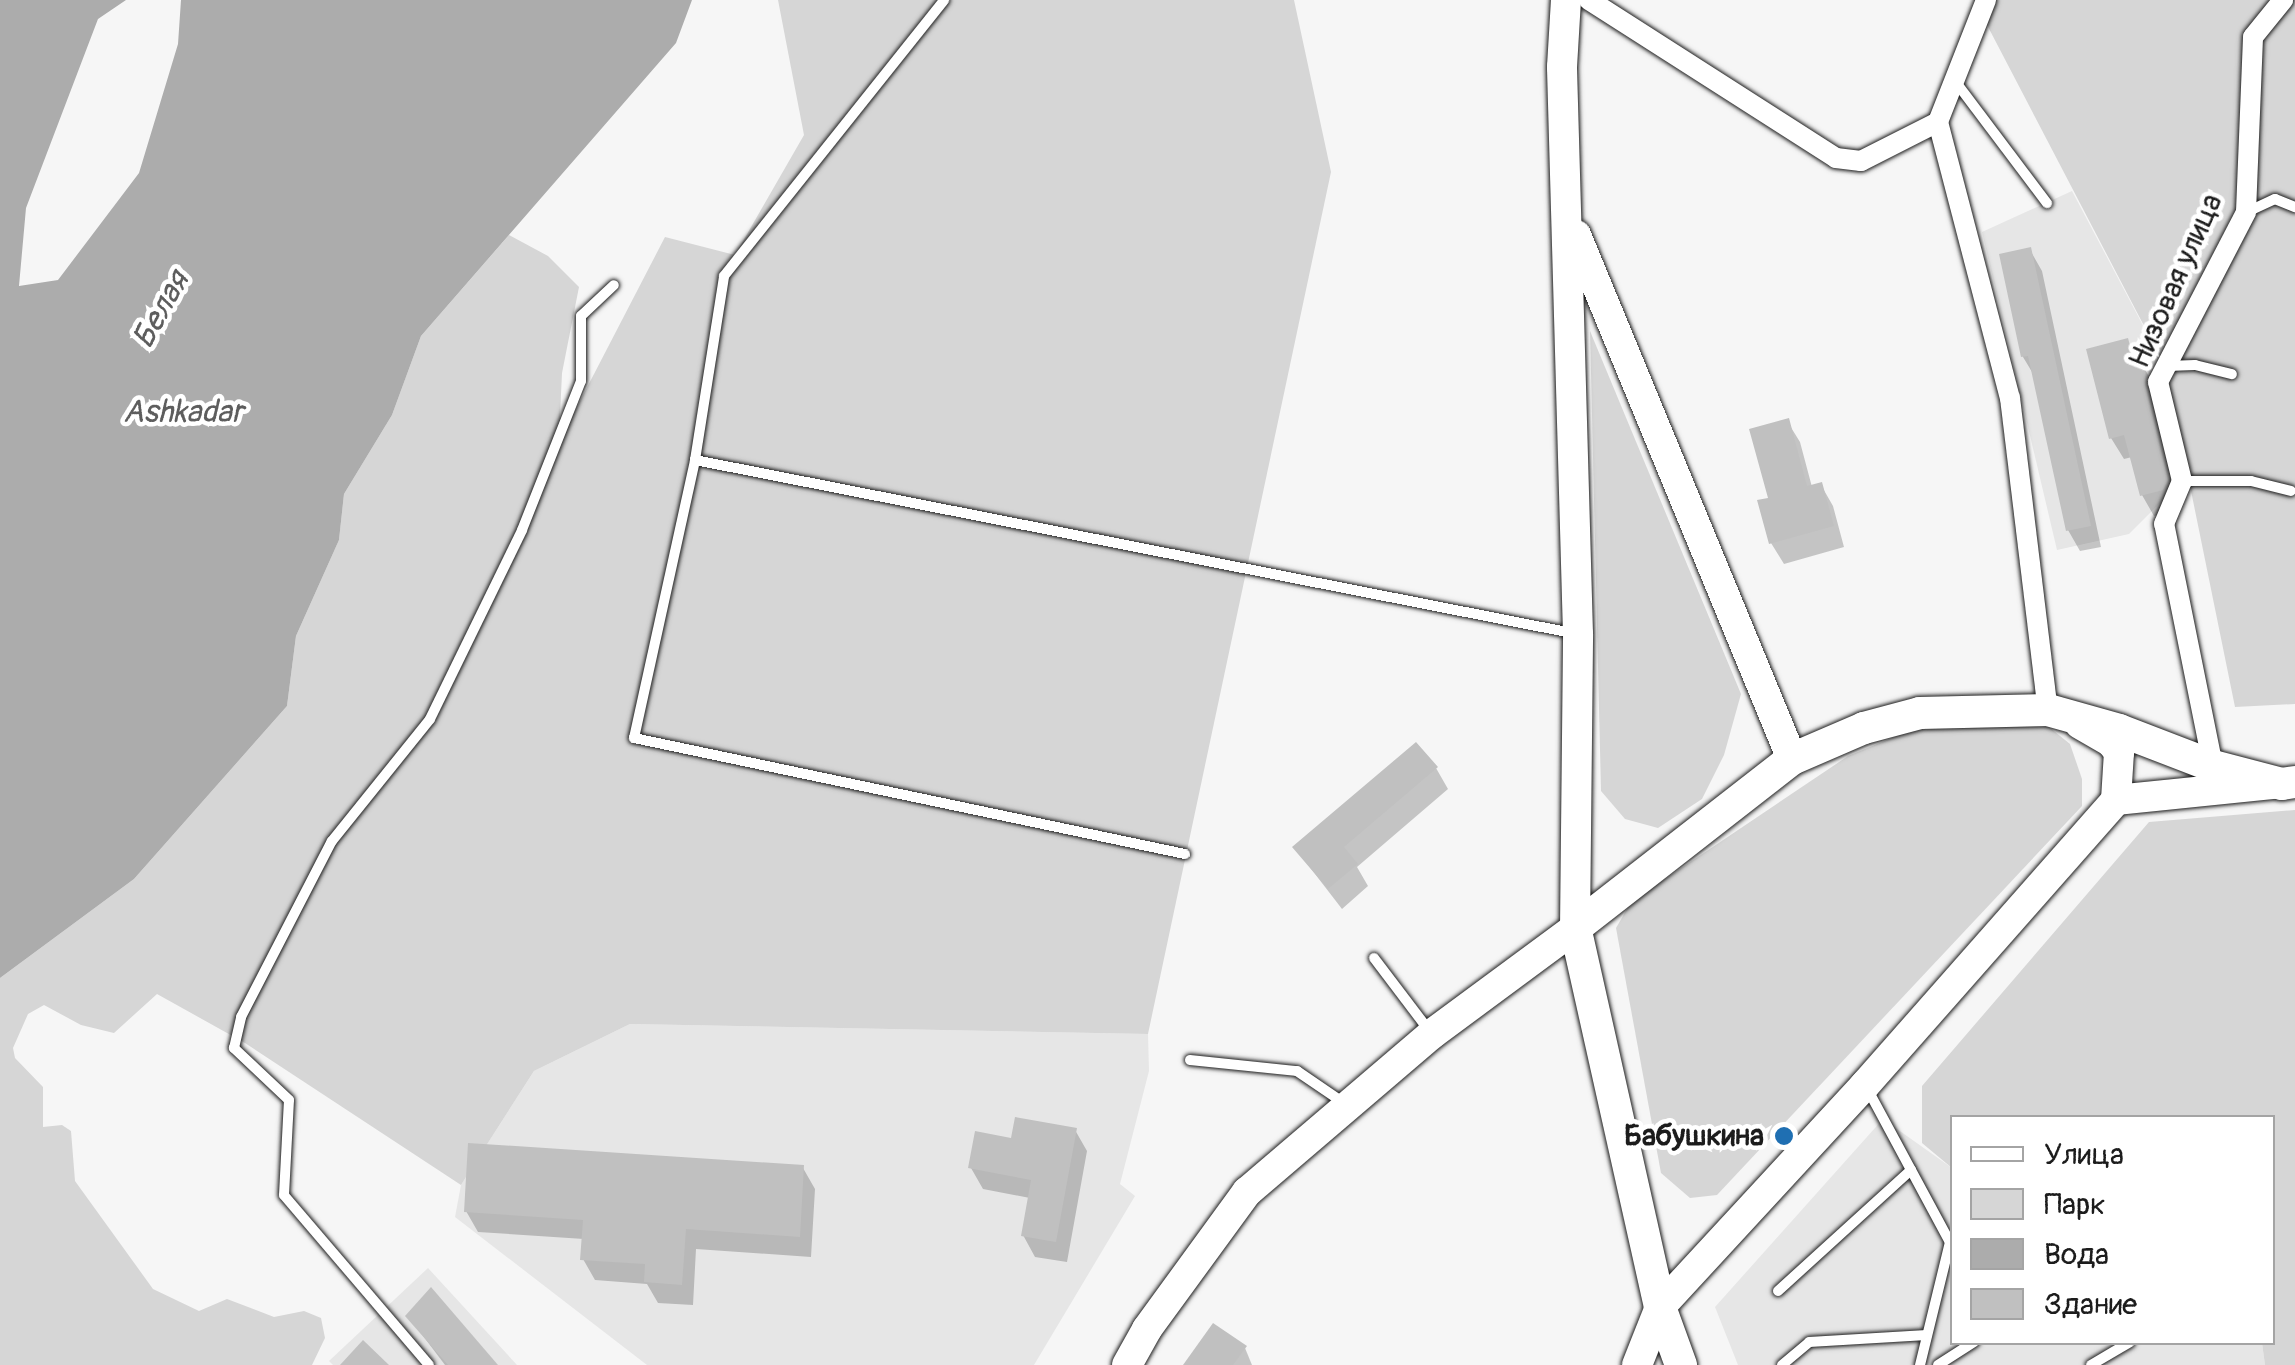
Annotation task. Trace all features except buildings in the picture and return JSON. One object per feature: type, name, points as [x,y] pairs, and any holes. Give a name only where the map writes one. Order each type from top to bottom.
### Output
[{"type":"main road","points":[[1566,0],[1562,68],[1578,634],[1575,928],[1660,1306],[1681,1365]]},
{"type":"main road","points":[[1568,215],[1792,759]]},
{"type":"main road","points":[[1637,1365],[1660,1306],[1865,1085],[2116,800],[2120,763],[2111,742],[2048,710]]},
{"type":"main road","points":[[1127,1365],[1147,1329],[1247,1192],[1432,1034],[1792,759],[1864,728],[1920,713],[2048,710],[2120,730],[2213,766],[2288,783]]},
{"type":"main road","points":[[2116,800],[2288,783]]},
{"type":"street","points":[[1589,0],[1617,8],[1836,158],[1861,161],[1938,122]]},
{"type":"street","points":[[1986,0],[1938,122],[2010,398],[2048,710]]},
{"type":"street","name":"Низовая улица","points":[[2182,481],[2158,382],[2246,212],[2253,36],[2283,0]]},
{"type":"street","points":[[2182,481],[2164,524],[2213,766]]},
{"type":"lane","points":[[944,0],[724,276],[695,460],[634,738],[1185,854]]},
{"type":"lane","points":[[1954,81],[2047,203]]},
{"type":"lane","points":[[2246,212],[2275,199],[2295,207]]},
{"type":"lane","points":[[429,1365],[284,1195],[289,1100],[234,1048],[241,1018],[332,841],[430,720],[522,530],[581,381],[581,316],[614,284]]},
{"type":"lane","points":[[2166,366],[2195,365],[2232,374]]},
{"type":"lane","points":[[695,460],[1578,634]]},
{"type":"lane","points":[[2182,481],[2250,481],[2290,491]]},
{"type":"lane","points":[[1374,958],[1432,1034]]},
{"type":"lane","points":[[1190,1060],[1297,1071],[1348,1105]]},
{"type":"lane","points":[[1865,1085],[1950,1242],[1920,1365]]},
{"type":"lane","points":[[1778,1291],[1911,1170]]},
{"type":"lane","points":[[1782,1365],[1810,1342],[1927,1334]]},
{"type":"lane","points":[[1938,1365],[1969,1345]]},
{"type":"lane","points":[[2092,1365],[2125,1345]]},
{"type":"shaded area","points":[[2072,191],[2166,369],[2188,475],[2129,534],[2057,550],[1982,232]]},
{"type":"shaded area","points":[[630,1024],[1148,1034],[1149,1071],[1120,1184],[1135,1196],[1034,1365],[647,1365],[455,1217],[461,1185],[534,1071]]},
{"type":"shaded area","points":[[1883,1119],[1950,1167],[1950,1345],[2262,1345],[2265,1365],[1738,1365],[1715,1307]]},
{"type":"shaded area","points":[[428,1268],[517,1365],[333,1365],[329,1361]]},
{"type":"green space","points":[[778,0],[1294,0],[1331,172],[1148,1034],[630,1024],[534,1071],[461,1185],[245,1043],[157,994],[114,1033],[81,1025],[44,1005],[28,1014],[13,1048],[15,1058],[43,1087],[43,1127],[62,1125],[71,1131],[75,1181],[153,1289],[199,1311],[227,1299],[274,1317],[304,1311],[321,1318],[325,1338],[312,1365],[0,1365],[0,978],[134,879],[287,706],[296,636],[339,540],[344,494],[392,415],[421,336],[509,235],[548,256],[579,287],[562,373],[560,416],[565,430],[665,237],[735,255],[804,135]]},
{"type":"green space","points":[[1974,0],[2295,0],[2295,704],[2235,707],[2166,368]]},
{"type":"green space","points":[[1590,331],[1741,694],[1724,755],[1702,799],[1658,828],[1625,819],[1601,791]]},
{"type":"green space","points":[[1996,723],[2049,727],[2070,744],[2082,779],[2082,806],[1717,1195],[1690,1198],[1661,1173],[1616,928],[1631,902],[1848,756],[1909,731]]},
{"type":"green space","points":[[2295,810],[2295,1365],[2265,1365],[2262,1345],[2275,1345],[2275,1115],[1950,1115],[1950,1166],[1922,1143],[1922,1086],[2149,822]]},
{"type":"water","name":"Ashkadar","points":[[0,0],[126,0],[98,19],[26,208],[19,286],[58,280],[139,173],[178,44],[181,0],[692,0],[676,43],[421,336],[392,415],[344,494],[339,540],[296,636],[287,706],[134,879],[0,978]]},
{"type":"place","name":"Бабушкина","points":[[1784,1136]]},
{"type":"water label","name":"Белая","points":[[161,310]]}]
